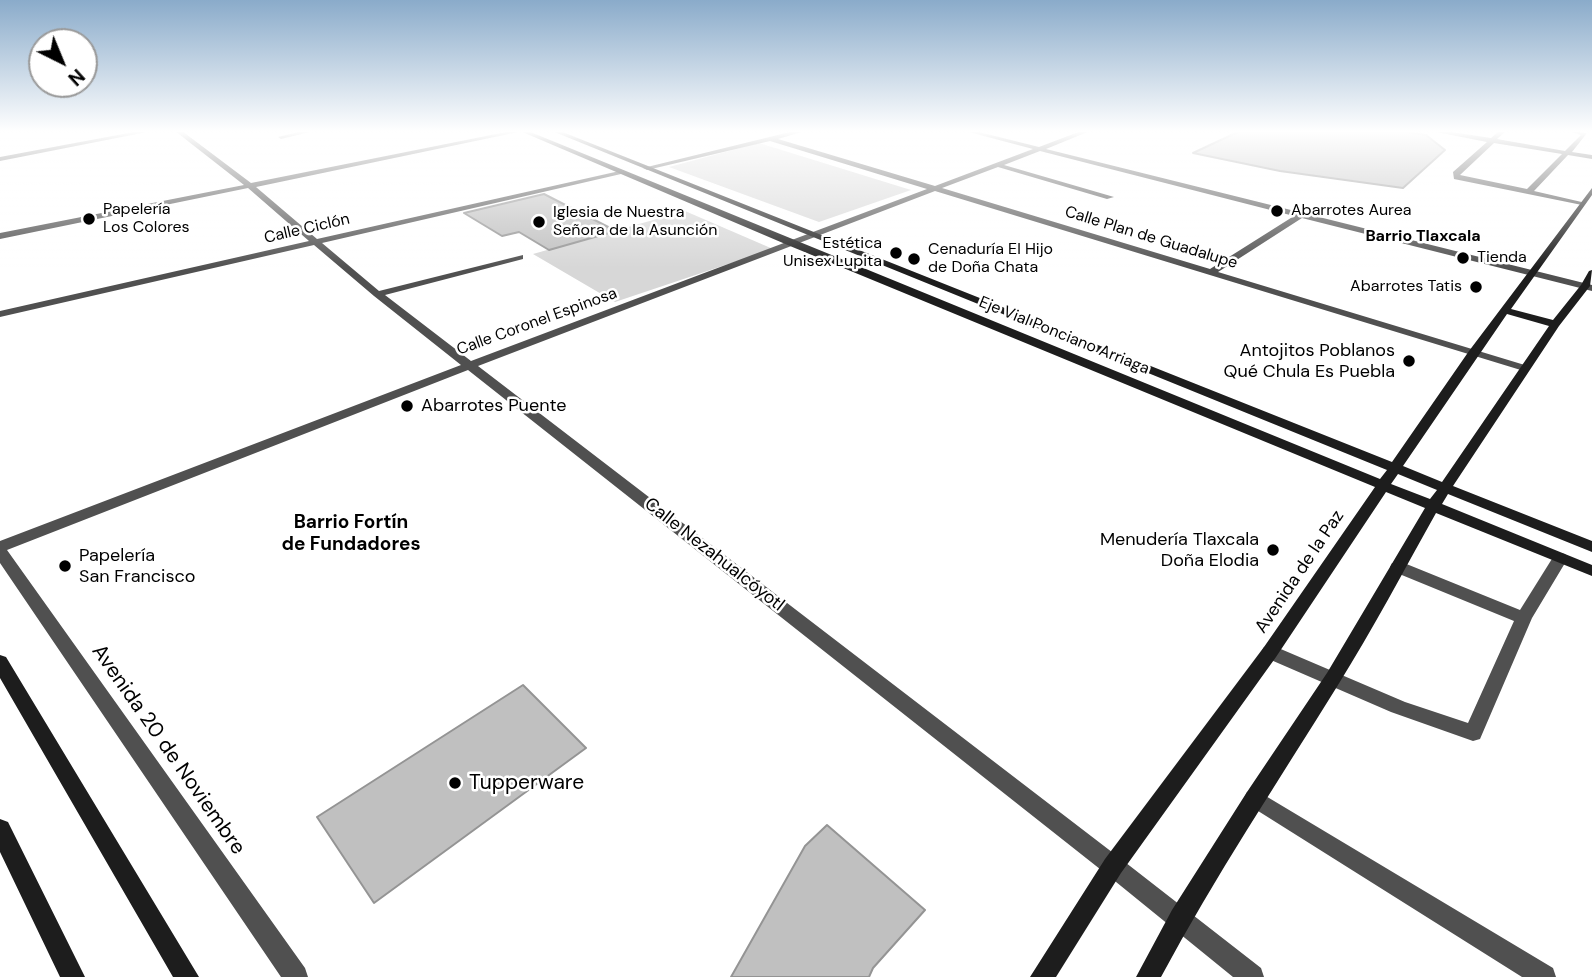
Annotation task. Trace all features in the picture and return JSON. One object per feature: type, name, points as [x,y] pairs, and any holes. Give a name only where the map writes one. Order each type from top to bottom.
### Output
[{"type":"main road","name":"Eje Vial Ponciano Arriaga","points":[[632,177],[1592,571]]},
{"type":"main road","name":"Eje Vial Ponciano Arriaga","points":[[669,177],[1592,547]]},
{"type":"main road","name":"Avenida de la Paz","points":[[1042,977],[1113,866],[1270,652],[1473,353],[1592,190]]},
{"type":"main road","points":[[1148,977],[1180,918],[1254,798],[1334,678],[1433,506],[1524,368],[1555,324],[1590,283]]},
{"type":"main road","points":[[1504,310],[1555,324]]},
{"type":"main road","points":[[0,662],[187,977]]},
{"type":"main road","points":[[0,829],[73,977]]},
{"type":"street","name":"Calle Nezahualcóyotl","points":[[238,177],[377,294],[1180,918],[1252,977]]},
{"type":"street","points":[[0,236],[292,177]]},
{"type":"street","name":"Calle Ciclón","points":[[0,314],[601,177]]},
{"type":"street","name":"Calle Plan de Guadalupe","points":[[894,177],[1524,368]]},
{"type":"street","name":"Calle Coronel Espinosa","points":[[0,549],[469,364],[967,177]]},
{"type":"street","points":[[1039,177],[1110,197]]},
{"type":"street","points":[[1149,177],[1590,283]]},
{"type":"street","points":[[1457,177],[1582,203]]},
{"type":"street","points":[[1528,193],[1544,177]]},
{"type":"street","points":[[1210,273],[1301,215]]},
{"type":"street","points":[[377,294],[520,257]]},
{"type":"street","name":"Avenida 20 de Noviembre","points":[[0,549],[296,977]]},
{"type":"street","points":[[1270,652],[1398,707],[1473,733],[1524,618],[1560,558]]},
{"type":"street","points":[[1398,566],[1524,618]]},
{"type":"street","points":[[1254,798],[1544,977]]},
{"type":"shaded area","points":[[695,177],[868,177],[911,190],[819,222]]},
{"type":"shaded area","points":[[685,211],[773,249],[615,302],[533,254]]},
{"type":"building","points":[[1320,177],[1416,177],[1403,188]]},
{"type":"building","name":"Iglesia de Nuestra Señora de la Asunción","points":[[544,194],[616,231],[549,250],[519,232],[502,236],[464,213]]},
{"type":"building","name":"Tupperware","points":[[523,685],[586,748],[374,903],[317,817]]},
{"type":"building","points":[[827,825],[925,910],[873,968],[869,977],[731,977],[805,846]]},
{"type":"place","name":"Abarrotes Aurea","points":[[1277,211]]},
{"type":"place","name":"Papelería Los Colores","points":[[89,219]]},
{"type":"place","name":"Iglesia de Nuestra Señora de la Asunción","points":[[539,222]]},
{"type":"place","name":"Estética Unisex Lupita","points":[[896,253]]},
{"type":"place","name":"Tienda","points":[[1463,258]]},
{"type":"place","name":"Cenaduría El Hijo de Doña Chata","points":[[914,259]]},
{"type":"place","name":"Abarrotes Tatis","points":[[1476,287]]},
{"type":"place","name":"Antojitos Poblanos Qué Chula Es Puebla","points":[[1409,361]]},
{"type":"place","name":"Abarrotes Puente","points":[[407,406]]},
{"type":"place","name":"Menudería Tlaxcala Doña Elodia","points":[[1273,550]]},
{"type":"place","name":"Papelería San Francisco","points":[[65,566]]},
{"type":"place","name":"Tupperware","points":[[455,783]]},
{"type":"district","name":"Barrio Tlaxcala","points":[[1423,237]]},
{"type":"district","name":"Barrio Fortín de Fundadores","points":[[351,534]]}]
